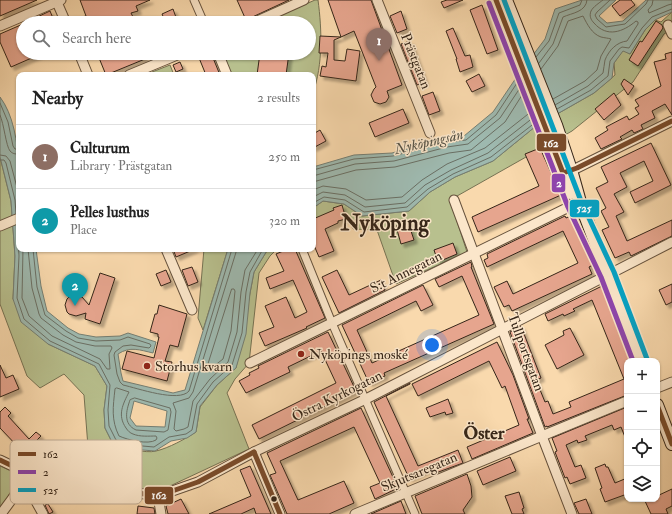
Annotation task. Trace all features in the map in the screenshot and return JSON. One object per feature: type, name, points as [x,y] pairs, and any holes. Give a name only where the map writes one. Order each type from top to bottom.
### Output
[{"type":"main road","points":[[496,0],[519,46],[639,358]]},
{"type":"main road","points":[[506,0],[519,46]]},
{"type":"main road","points":[[567,171],[575,204],[607,274]]},
{"type":"main road","points":[[660,413],[672,444]]},
{"type":"street","points":[[194,0],[201,16]]},
{"type":"street","points":[[268,16],[304,0]]},
{"type":"street","name":"Prästgatan","points":[[377,0],[430,133]]},
{"type":"street","points":[[23,16],[58,1],[63,16]]},
{"type":"street","points":[[0,26],[16,19]]},
{"type":"street","points":[[668,25],[672,34]]},
{"type":"street","points":[[82,60],[87,72]]},
{"type":"street","points":[[135,72],[165,60]]},
{"type":"street","points":[[221,60],[226,72]]},
{"type":"street","points":[[567,171],[672,121]]},
{"type":"street","name":"Tullportsgatan","points":[[454,200],[572,514]]},
{"type":"street","name":"S:t Annegatan","points":[[250,363],[575,204]]},
{"type":"street","points":[[0,226],[15,220]]},
{"type":"street","name":"Östra Kyrkogatan","points":[[142,494],[158,496],[198,482],[254,452],[366,399],[607,274],[672,242]]},
{"type":"street","points":[[167,252],[192,310]]},
{"type":"street","points":[[303,252],[332,323],[415,514]]},
{"type":"street","points":[[660,387],[672,382]]},
{"type":"street","name":"Skjutsaregatan","points":[[355,514],[624,402]]},
{"type":"street","points":[[254,452],[280,514]]},
{"type":"street","name":"Östra Kyrkogatan","points":[[0,460],[10,465]]},
{"type":"street","points":[[158,496],[161,514]]},
{"type":"street","points":[[1,514],[10,502]]},
{"type":"street","points":[[37,504],[43,514]]},
{"type":"green space","points":[[318,0],[321,47],[319,70],[316,82],[316,72],[231,72],[225,60],[316,60],[316,16],[279,16]]},
{"type":"green space","points":[[672,12],[672,29],[664,34],[633,82],[572,131],[450,200],[467,252],[396,284],[377,230],[353,229],[343,211],[316,224],[316,206],[323,201],[344,204],[362,216],[409,211],[430,192],[455,177],[493,161],[536,126],[594,93],[615,75],[614,63],[623,50],[630,54],[645,30],[655,20],[661,22]]},
{"type":"green space","points":[[170,65],[173,72],[152,72]]},
{"type":"green space","points":[[0,157],[11,201],[15,256],[13,299],[48,344],[95,366],[107,386],[104,410],[105,428],[111,440],[87,440],[84,395],[64,374],[40,388],[27,376],[0,304]]},
{"type":"green space","points":[[204,252],[227,252],[203,330],[198,318]]},
{"type":"green space","points":[[266,252],[274,252],[259,273],[249,363],[235,379],[227,393],[249,449],[155,493],[142,490],[142,451],[151,452],[161,450],[196,432],[200,407],[217,385],[236,368],[254,272]]},
{"type":"green space","points":[[0,466],[10,470],[10,493],[0,511]]},
{"type":"water","points":[[582,0],[616,0],[599,16],[607,23],[623,21],[646,0],[672,0],[672,12],[655,20],[645,30],[630,54],[623,51],[614,63],[612,78],[594,93],[536,126],[493,161],[455,177],[430,192],[409,211],[362,216],[344,204],[323,201],[316,206],[316,166],[354,155],[392,153],[446,138],[464,136],[493,112],[545,39],[555,9]]},
{"type":"water","points":[[0,97],[8,112],[14,129],[16,142],[16,252],[36,252],[41,286],[47,311],[68,328],[79,334],[96,337],[120,336],[128,333],[156,342],[153,353],[131,349],[118,354],[123,381],[173,393],[185,390],[227,252],[266,252],[254,272],[250,293],[246,334],[236,368],[217,385],[200,406],[196,432],[187,438],[171,441],[155,451],[142,450],[142,440],[111,440],[105,428],[104,410],[107,386],[95,366],[48,344],[21,322],[13,299],[15,256],[11,201],[0,157]],"holes":[[[134,401],[167,411],[165,427],[136,426],[130,418]]]},
{"type":"building","points":[[0,0],[37,0],[0,16]]},
{"type":"building","points":[[80,0],[150,0],[136,6],[138,11],[131,13],[132,16],[86,16]]},
{"type":"building","points":[[237,0],[289,0],[255,16],[244,16]]},
{"type":"building","points":[[328,0],[371,0],[402,85],[387,91],[389,97],[386,102],[380,104],[374,102],[371,95],[376,87],[354,31],[341,37]]},
{"type":"building","points":[[447,0],[463,0],[444,8],[441,2]]},
{"type":"building","points":[[620,0],[631,0],[635,5],[620,16],[612,6]]},
{"type":"building","points":[[482,5],[498,50],[487,54],[470,10]]},
{"type":"building","points":[[173,9],[176,16],[163,16],[162,14]]},
{"type":"building","points":[[50,11],[52,16],[39,16]]},
{"type":"building","points":[[401,11],[407,29],[397,33],[390,16]]},
{"type":"building","points":[[656,21],[662,25],[663,28],[638,66],[629,60],[640,41],[642,42]]},
{"type":"building","points":[[16,27],[16,60],[27,60],[11,67],[0,42],[0,34]]},
{"type":"building","points":[[453,28],[465,56],[470,55],[473,67],[460,72],[457,59],[446,31]]},
{"type":"building","points":[[320,36],[341,37],[334,40],[334,60],[345,61],[347,49],[360,51],[356,81],[320,76],[322,66],[326,67],[328,53],[319,53]]},
{"type":"building","points":[[410,41],[425,82],[417,85],[401,44]]},
{"type":"building","points":[[672,52],[672,115],[665,104],[652,111],[655,118],[641,125],[643,129],[634,133],[632,130],[620,137],[622,139],[601,149],[595,138],[608,130],[606,127],[627,116],[629,120],[639,114],[635,108],[639,106],[635,100],[661,86],[654,62],[666,59],[665,54]]},
{"type":"building","points":[[100,60],[143,60],[113,72],[105,72]]},
{"type":"building","points":[[200,60],[214,60],[219,72],[205,72]]},
{"type":"building","points":[[259,60],[288,60],[286,72],[257,72]]},
{"type":"building","points":[[180,62],[183,69],[176,72],[173,65]]},
{"type":"building","points":[[479,74],[485,86],[472,92],[466,81]]},
{"type":"building","points":[[624,79],[634,86],[628,95],[621,84]]},
{"type":"building","points":[[433,92],[440,111],[429,115],[422,96]]},
{"type":"building","points":[[614,93],[621,105],[604,120],[595,109]]},
{"type":"building","points":[[403,109],[409,123],[375,137],[369,123]]},
{"type":"building","points":[[320,130],[326,141],[316,146],[316,132]]},
{"type":"building","points":[[651,143],[671,185],[635,203],[630,192],[653,181],[644,161],[620,173],[627,187],[614,194],[624,212],[616,216],[627,241],[672,220],[672,236],[631,256],[629,252],[615,258],[602,230],[609,227],[601,211],[606,208],[596,188],[608,182],[601,167]]},
{"type":"building","points":[[540,148],[561,195],[478,232],[472,217],[539,186],[525,154]]},
{"type":"building","points":[[342,205],[346,219],[338,221],[338,223],[325,229],[334,251],[319,257],[316,250],[316,218],[334,210],[333,208]]},
{"type":"building","points":[[573,215],[595,264],[589,267],[592,274],[512,311],[509,305],[504,307],[494,287],[507,281],[513,294],[578,263],[563,231],[487,267],[484,260],[488,258],[487,254],[565,216],[566,218]]},
{"type":"building","points":[[408,222],[414,240],[401,244],[396,226]]},
{"type":"building","points":[[453,243],[457,254],[438,262],[434,250]]},
{"type":"building","points":[[174,252],[188,252],[176,257]]},
{"type":"building","points":[[281,252],[296,252],[325,318],[306,327],[307,328],[265,346],[259,333],[274,327],[265,306],[286,297],[295,318],[307,312],[293,280],[270,289],[266,278],[284,271],[276,254]]},
{"type":"building","points":[[471,262],[471,267],[494,324],[384,373],[385,376],[369,383],[342,325],[423,285],[433,305],[421,311],[416,301],[357,330],[372,363],[479,315],[462,276],[439,287],[435,279]]},
{"type":"building","points":[[192,267],[198,282],[188,286],[182,270]]},
{"type":"building","points":[[166,270],[171,282],[161,286],[156,274]]},
{"type":"building","points":[[337,270],[349,295],[381,280],[385,290],[339,313],[322,277]]},
{"type":"building","points":[[100,273],[115,278],[100,324],[85,319],[86,313],[76,316],[69,314],[65,305],[67,299],[76,295],[82,297],[89,305]]},
{"type":"building","points":[[672,284],[672,302],[666,305],[659,290]]},
{"type":"building","points":[[602,286],[631,358],[624,358],[624,379],[592,300],[573,309],[575,311],[564,316],[563,314],[548,321],[545,314]]},
{"type":"building","points":[[159,305],[187,314],[178,347],[170,345],[165,361],[172,362],[167,381],[122,369],[127,351],[154,358],[159,337],[158,334],[150,332]]},
{"type":"building","points":[[521,326],[541,378],[536,380],[545,402],[548,401],[553,414],[571,407],[569,402],[624,379],[624,396],[545,427],[510,332]]},
{"type":"building","points":[[570,328],[584,355],[557,369],[545,345],[564,335],[563,331]]},
{"type":"building","points":[[328,332],[356,391],[259,439],[252,425],[336,383],[321,351],[288,367],[290,372],[246,393],[239,381],[250,375],[249,373],[259,368],[258,366]]},
{"type":"building","points":[[497,342],[513,375],[533,433],[472,459],[467,447],[519,425],[505,386],[502,388],[489,361],[418,396],[412,384]]},
{"type":"building","points":[[0,365],[6,378],[13,375],[19,389],[0,397]]},
{"type":"building","points":[[410,383],[386,396],[418,466],[458,450],[463,463],[433,474],[431,468],[409,478],[374,402]]},
{"type":"building","points":[[448,399],[453,413],[446,415],[445,412],[430,417],[426,408]]},
{"type":"building","points":[[5,407],[11,413],[8,416],[29,439],[36,432],[41,436],[37,440],[11,440],[0,428],[0,412]]},
{"type":"building","points":[[361,408],[398,488],[375,499],[370,487],[380,483],[354,427],[280,461],[298,500],[344,481],[354,503],[329,514],[287,514],[270,475],[276,473],[267,453]]},
{"type":"building","points":[[624,408],[624,434],[621,427],[614,430],[612,425],[585,436],[587,440],[578,443],[577,440],[566,445],[575,467],[581,465],[586,478],[570,484],[567,477],[565,478],[555,452],[557,451],[552,438]]},
{"type":"building","points":[[510,457],[516,471],[483,485],[477,471]]},
{"type":"building","points":[[605,464],[606,467],[608,467],[615,483],[624,479],[624,495],[605,502],[595,468]]},
{"type":"building","points":[[250,466],[271,514],[256,514],[254,508],[241,514],[209,514],[251,496],[240,470]]},
{"type":"building","points":[[467,474],[471,486],[472,497],[463,510],[465,514],[422,514],[415,496]]},
{"type":"building","points":[[672,489],[672,506],[666,509],[668,514],[651,514],[645,502],[660,502],[660,495]]},
{"type":"building","points":[[519,492],[524,508],[522,509],[524,514],[512,514],[505,496]]},
{"type":"building","points":[[181,499],[189,514],[168,514],[166,506]]},
{"type":"building","points":[[586,499],[592,514],[579,514],[574,503]]},
{"type":"building","points":[[401,501],[406,514],[371,514]]},
{"type":"building","points":[[48,504],[53,512],[49,514],[45,505]]},
{"type":"building","points":[[138,506],[154,508],[155,514],[137,514]]},
{"type":"transit line","name":"162","points":[[496,0],[563,173],[577,168],[672,121]]},
{"type":"transit line","name":"525","points":[[504,0],[581,201],[614,272],[647,358]]},
{"type":"transit line","name":"2","points":[[489,3],[568,207],[601,277],[632,358]]},
{"type":"transit line","name":"162","points":[[660,413],[672,444]]},
{"type":"transit line","name":"162","points":[[254,452],[280,514]]},
{"type":"transit line","name":"162","points":[[142,494],[158,496],[198,482],[254,452]]},
{"type":"transit line","name":"162","points":[[0,460],[10,465]]},
{"type":"place","name":"Culturum","points":[[379,61]]},
{"type":"place","name":"Pelles lusthus","points":[[75,306]]},
{"type":"place","name":"Nyköpings moské","points":[[301,354]]},
{"type":"place","name":"Storhus kvarn","points":[[147,366]]},
{"type":"district","name":"Nyköping","points":[[385,223]]},
{"type":"district","name":"Öster","points":[[484,433]]},
{"type":"water label","name":"Nyköpingsån","points":[[429,142]]}]
